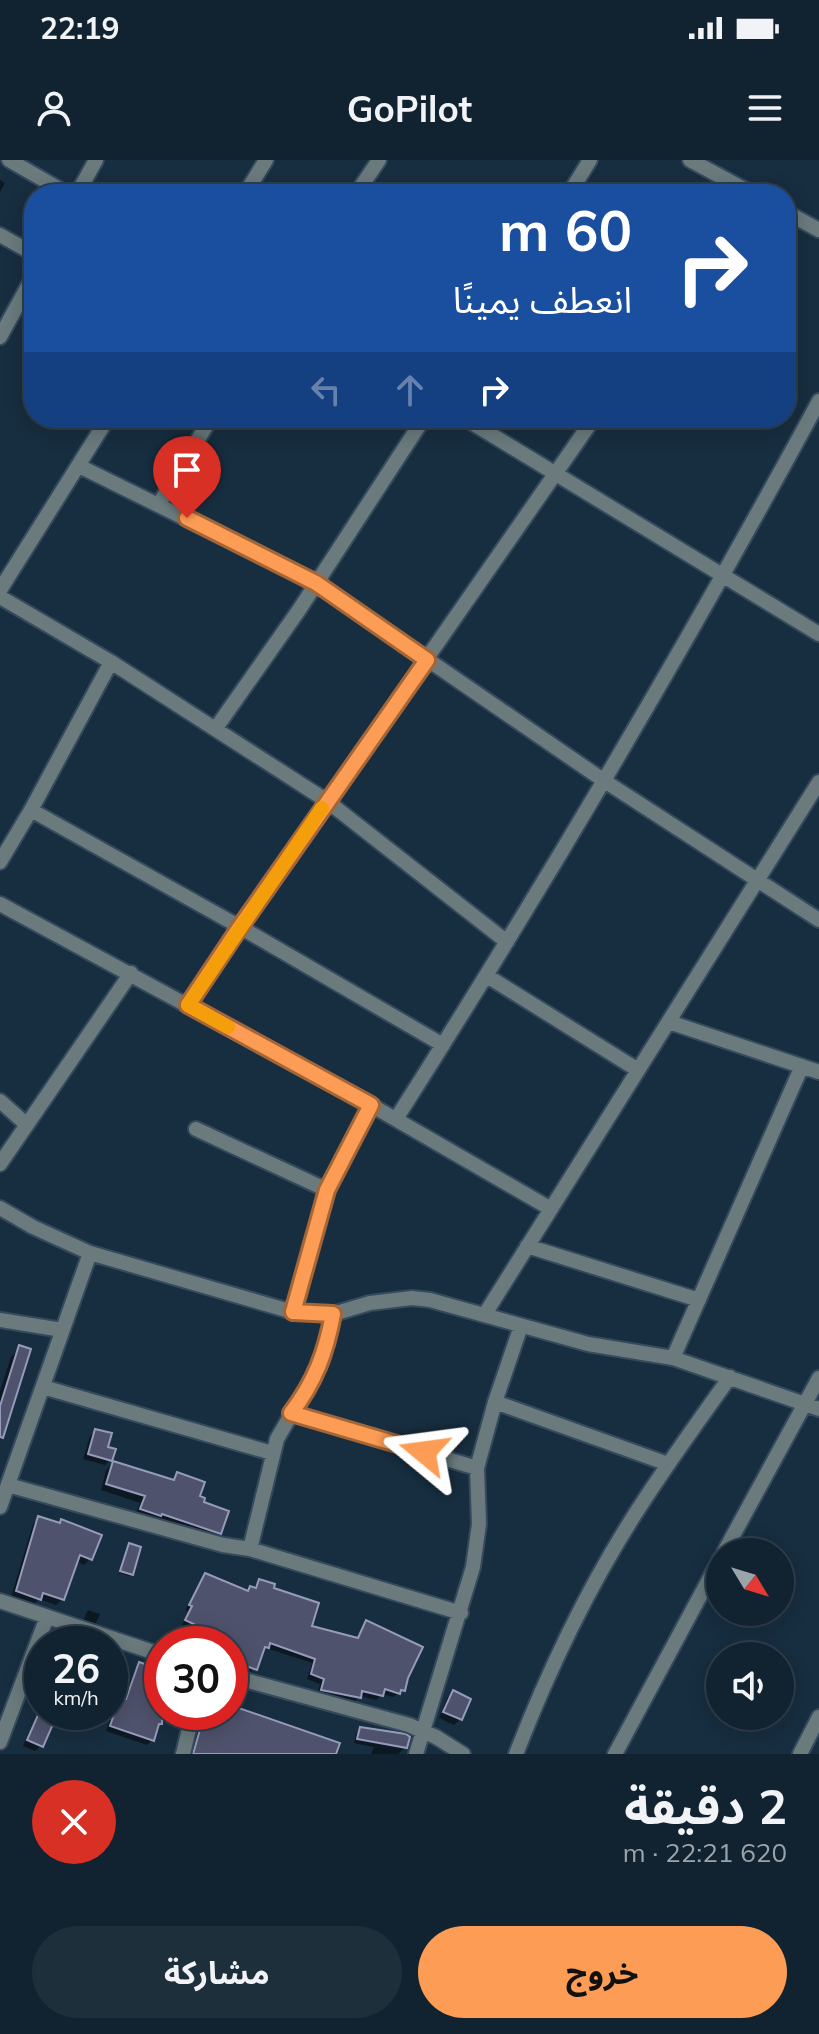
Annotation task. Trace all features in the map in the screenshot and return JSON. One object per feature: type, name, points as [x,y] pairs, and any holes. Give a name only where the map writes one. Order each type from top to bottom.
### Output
[{"type":"street","points":[[9,160],[51,184]]},
{"type":"street","points":[[83,184],[96,160]]},
{"type":"street","points":[[251,184],[266,160]]},
{"type":"street","points":[[363,184],[379,160]]},
{"type":"street","points":[[575,184],[590,160]]},
{"type":"street","points":[[690,160],[734,184]]},
{"type":"street","points":[[796,217],[819,230]]},
{"type":"street","points":[[0,235],[24,248]]},
{"type":"street","points":[[0,337],[24,293]]},
{"type":"street","points":[[396,1119],[487,976],[723,577],[819,401]]},
{"type":"street","points":[[0,590],[102,428]]},
{"type":"street","points":[[159,504],[205,428]]},
{"type":"street","points":[[216,728],[417,428]]},
{"type":"street","points":[[481,428],[819,634]]},
{"type":"street","points":[[188,1005],[587,428]]},
{"type":"street","points":[[79,466],[316,583],[603,780],[819,920]]},
{"type":"street","points":[[0,597],[111,662],[327,801],[507,942]]},
{"type":"street","points":[[0,862],[111,662]]},
{"type":"street","points":[[485,1314],[819,782]]},
{"type":"street","points":[[31,810],[443,1045]]},
{"type":"street","points":[[0,904],[371,1105],[551,1209]]},
{"type":"street","points":[[0,1164],[131,973]]},
{"type":"street","points":[[487,976],[638,1070]]},
{"type":"street","points":[[669,1022],[819,1072]]},
{"type":"street","points":[[673,1358],[802,1066]]},
{"type":"street","points":[[0,1101],[27,1125]]},
{"type":"street","points":[[293,1312],[327,1190],[371,1105]]},
{"type":"street","points":[[196,1129],[327,1190]]},
{"type":"street","points":[[0,1208],[90,1253],[293,1312],[333,1314],[370,1303],[412,1298],[447,1303],[588,1344],[673,1358],[812,1407]]},
{"type":"street","points":[[527,1246],[699,1300]]},
{"type":"street","points":[[0,1507],[90,1253]]},
{"type":"street","points":[[250,1549],[272,1453],[291,1413],[322,1361],[333,1314]]},
{"type":"street","points":[[0,1320],[62,1330]]},
{"type":"street","points":[[416,1754],[461,1613],[477,1542],[477,1468],[521,1326]]},
{"type":"street","points":[[516,1754],[565,1639],[622,1535],[730,1377]]},
{"type":"street","points":[[732,1538],[812,1407],[819,1378]]},
{"type":"street","points":[[43,1387],[272,1453]]},
{"type":"street","points":[[495,1402],[668,1464]]},
{"type":"street","points":[[291,1413],[477,1468]]},
{"type":"street","points":[[8,1485],[223,1545],[250,1549],[461,1613]]},
{"type":"street","points":[[615,1754],[706,1585]]},
{"type":"street","points":[[0,1601],[144,1649]]},
{"type":"street","points":[[0,1742],[47,1617]]},
{"type":"street","points":[[248,1681],[424,1731],[463,1754]]},
{"type":"street","points":[[800,1754],[819,1717]]},
{"type":"street","points":[[183,1754],[189,1730]]},
{"type":"building","points":[[19,1345],[31,1349],[3,1438],[0,1437],[0,1406]]},
{"type":"building","points":[[95,1429],[112,1433],[108,1447],[116,1449],[112,1461],[88,1454]]},
{"type":"building","points":[[113,1461],[174,1480],[177,1472],[205,1482],[200,1496],[205,1498],[204,1502],[229,1511],[221,1534],[140,1509],[145,1496],[106,1484]]},
{"type":"building","points":[[38,1516],[60,1523],[61,1519],[102,1535],[92,1560],[80,1555],[64,1600],[43,1593],[41,1600],[16,1591]]},
{"type":"building","points":[[129,1543],[141,1547],[133,1575],[120,1571]]},
{"type":"building","points":[[205,1573],[248,1591],[250,1586],[256,1588],[259,1579],[275,1584],[274,1588],[319,1603],[312,1626],[358,1638],[366,1620],[423,1647],[405,1691],[401,1690],[400,1694],[385,1689],[383,1696],[362,1691],[361,1698],[321,1690],[324,1679],[311,1674],[315,1659],[270,1643],[269,1648],[265,1647],[257,1670],[248,1667],[248,1626],[198,1626],[185,1620],[192,1606],[189,1605]]},
{"type":"building","points":[[139,1662],[144,1664],[144,1730],[157,1730],[154,1741],[122,1730],[128,1730],[128,1693]]},
{"type":"building","points":[[453,1690],[471,1699],[462,1720],[443,1712]]},
{"type":"building","points":[[248,1711],[340,1743],[336,1754],[193,1754],[200,1730],[248,1730]]},
{"type":"building","points":[[360,1727],[406,1734],[410,1737],[407,1748],[357,1739]]},
{"type":"building","points":[[31,1730],[50,1730],[43,1747],[27,1740]]},
{"type":"slow traffic","points":[[228,1027],[188,1005],[322,808]]},
{"type":"route","points":[[187,518],[300,573],[427,660],[188,1005],[371,1105],[327,1190],[293,1312],[333,1314],[322,1361],[291,1413],[424,1452]]}]
